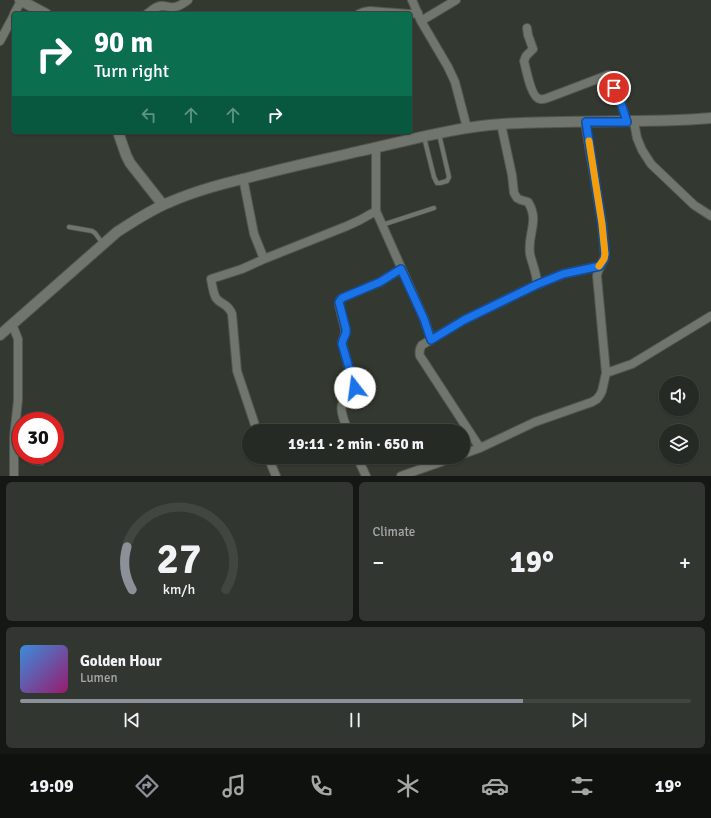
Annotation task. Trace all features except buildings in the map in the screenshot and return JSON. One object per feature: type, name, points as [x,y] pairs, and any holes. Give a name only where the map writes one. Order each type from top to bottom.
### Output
[{"type":"street","points":[[15,12],[21,0],[42,12]]},
{"type":"street","points":[[149,12],[158,6],[162,5],[174,7],[188,0]]},
{"type":"street","points":[[412,0],[455,82],[467,128]]},
{"type":"street","points":[[412,15],[420,17],[456,0]]},
{"type":"street","points":[[366,12],[383,12]]},
{"type":"street","points":[[0,41],[12,18]]},
{"type":"street","points":[[527,28],[533,49],[531,53],[526,56],[524,61],[529,81],[536,97],[541,99],[550,97],[608,75],[642,150],[651,164],[694,205],[711,216]]},
{"type":"street","points":[[0,335],[117,232],[163,205],[199,191],[270,171],[467,128],[532,122],[630,122],[711,118]]},
{"type":"street","points":[[470,452],[535,422],[592,402],[600,396],[606,373],[598,276],[605,254],[602,224],[586,122]]},
{"type":"street","points":[[501,124],[512,175],[514,193],[517,198],[528,202],[534,216],[530,253],[538,284]]},
{"type":"street","points":[[119,134],[130,163],[163,205]]},
{"type":"street","points":[[376,148],[376,211],[424,319],[431,340]]},
{"type":"street","points":[[243,178],[254,234],[264,259]]},
{"type":"street","points":[[255,424],[237,371],[232,314],[228,306],[216,298],[211,279],[242,269],[347,226],[376,211]]},
{"type":"street","points":[[480,448],[420,356],[420,348],[422,345],[464,320],[538,284],[563,274],[600,266]]},
{"type":"street","points":[[346,424],[342,404],[343,401],[355,390],[342,344],[346,329],[339,305],[340,300],[380,282],[401,269]]},
{"type":"street","points":[[606,373],[632,364],[711,316]]},
{"type":"street","points":[[12,324],[18,339],[18,400],[14,476]]},
{"type":"street","points":[[271,464],[276,476]]},
{"type":"street","points":[[360,464],[366,476]]},
{"type":"street","points":[[401,476],[411,474],[437,464]]},
{"type":"lane","points":[[424,137],[434,177],[437,183],[440,183],[447,181],[449,177],[439,134]]},
{"type":"lane","points":[[382,225],[434,208]]},
{"type":"lane","points":[[68,227],[92,231],[103,245]]},
{"type":"slow traffic","points":[[589,141],[602,224],[605,254],[604,259],[599,266]]},
{"type":"route","points":[[355,388],[342,344],[346,333],[339,302],[342,298],[380,282],[401,269],[424,319],[431,340],[464,320],[547,280],[563,274],[600,266],[605,254],[602,224],[586,122],[627,122],[620,100],[614,88]]}]
